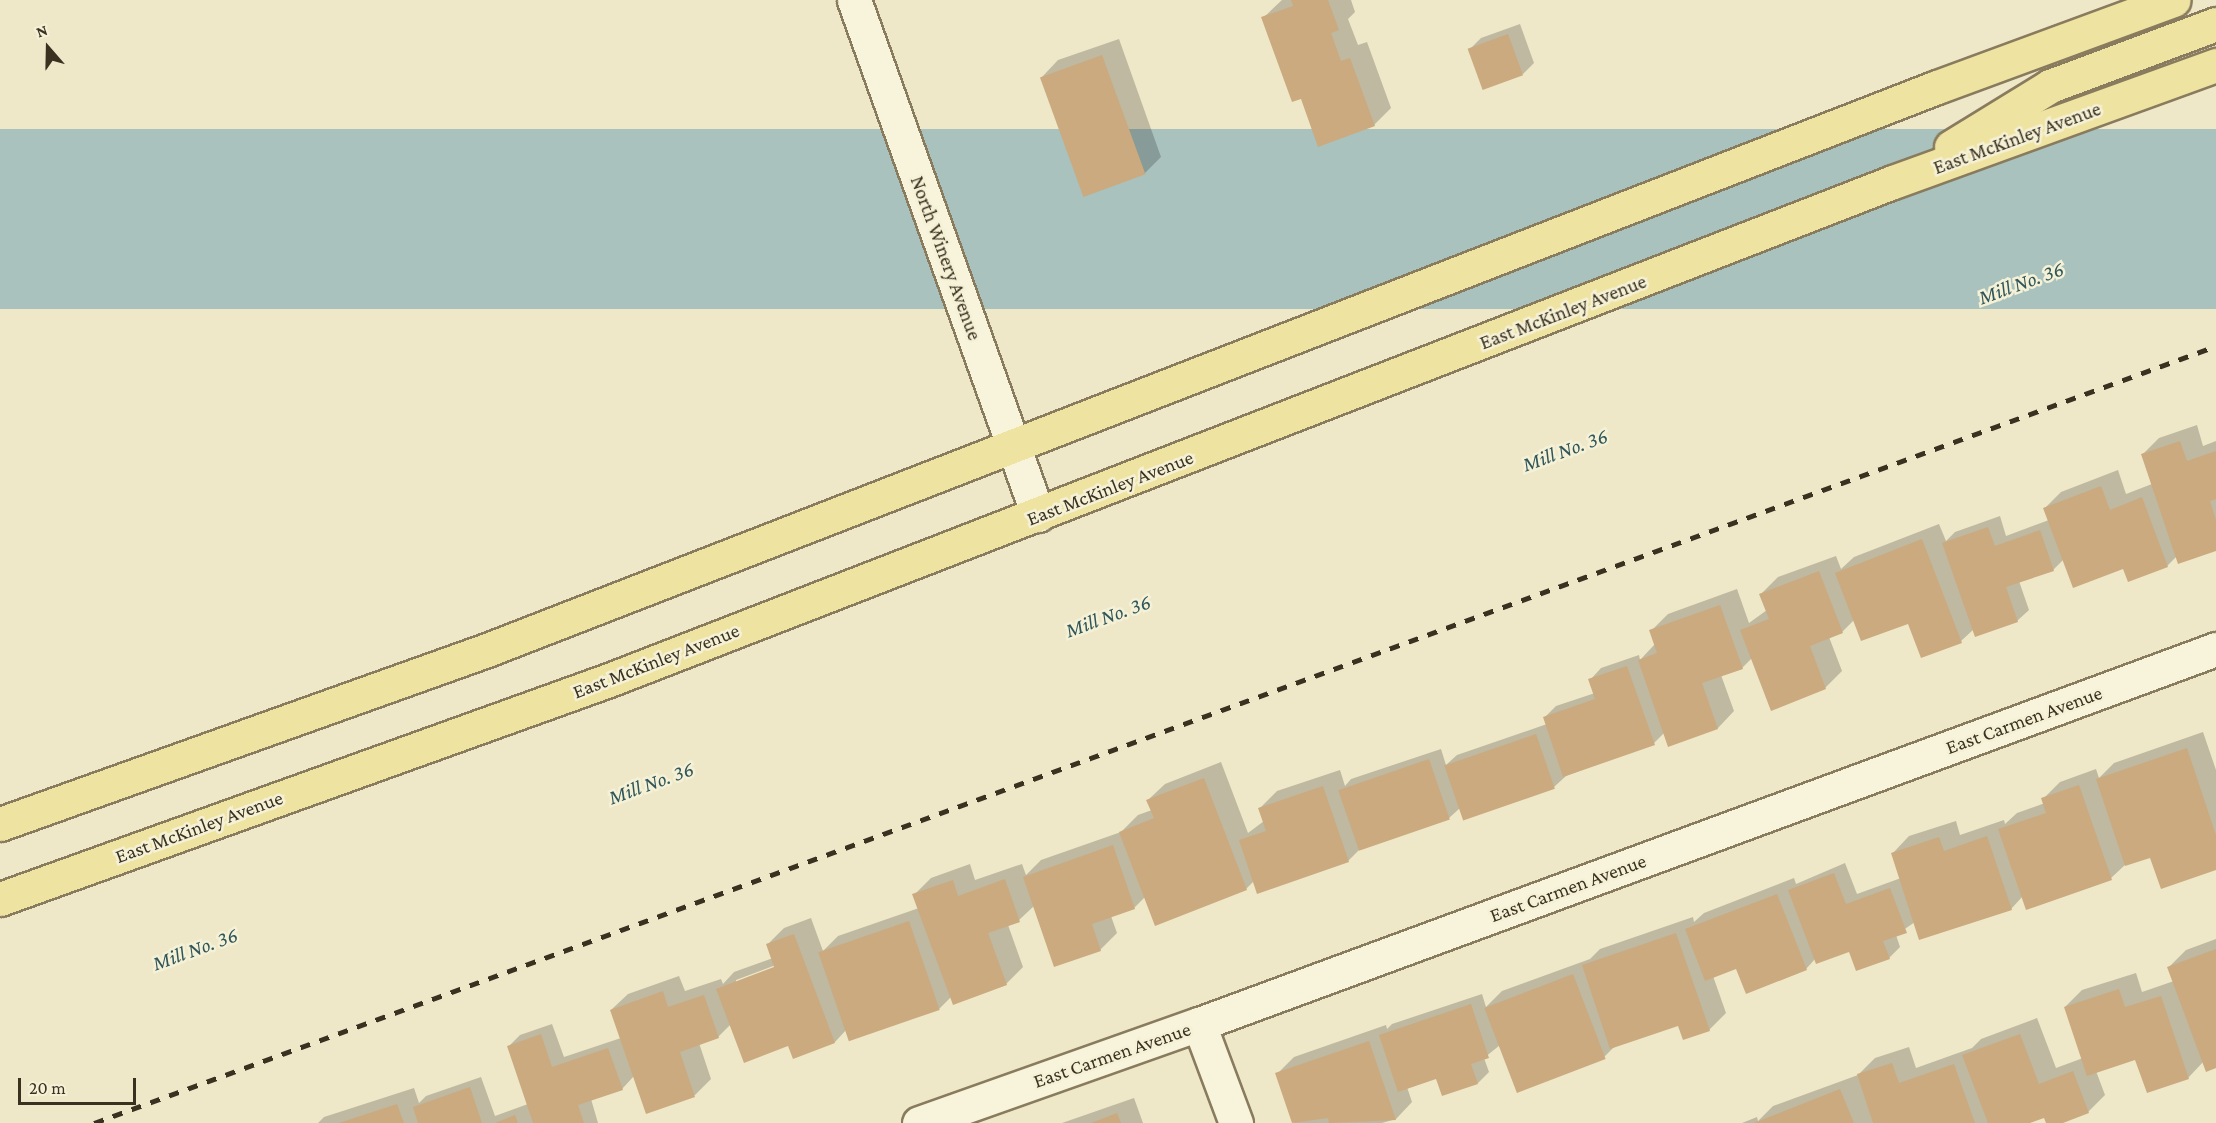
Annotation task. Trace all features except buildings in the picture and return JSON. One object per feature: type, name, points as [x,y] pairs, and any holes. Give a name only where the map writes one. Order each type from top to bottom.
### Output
[{"type":"main road","points":[[0,824],[487,650],[1014,449],[1938,87],[2174,0]]},
{"type":"main road","points":[[1893,182],[2050,86],[2216,24]]},
{"type":"main road","name":"East McKinley Avenue","points":[[0,899],[609,680],[1893,182],[2216,65]]},
{"type":"street","name":"North Winery Avenue","points":[[854,0],[1038,515]]},
{"type":"street","name":"East Carmen Avenue","points":[[919,1123],[1199,1024],[2216,649]]},
{"type":"street","points":[[1199,1024],[1236,1123]]},
{"type":"water","name":"Mill No. 36","points":[[0,129],[2216,129],[2216,309],[0,309]]},
{"type":"railway","points":[[94,1123],[2216,346]]}]
